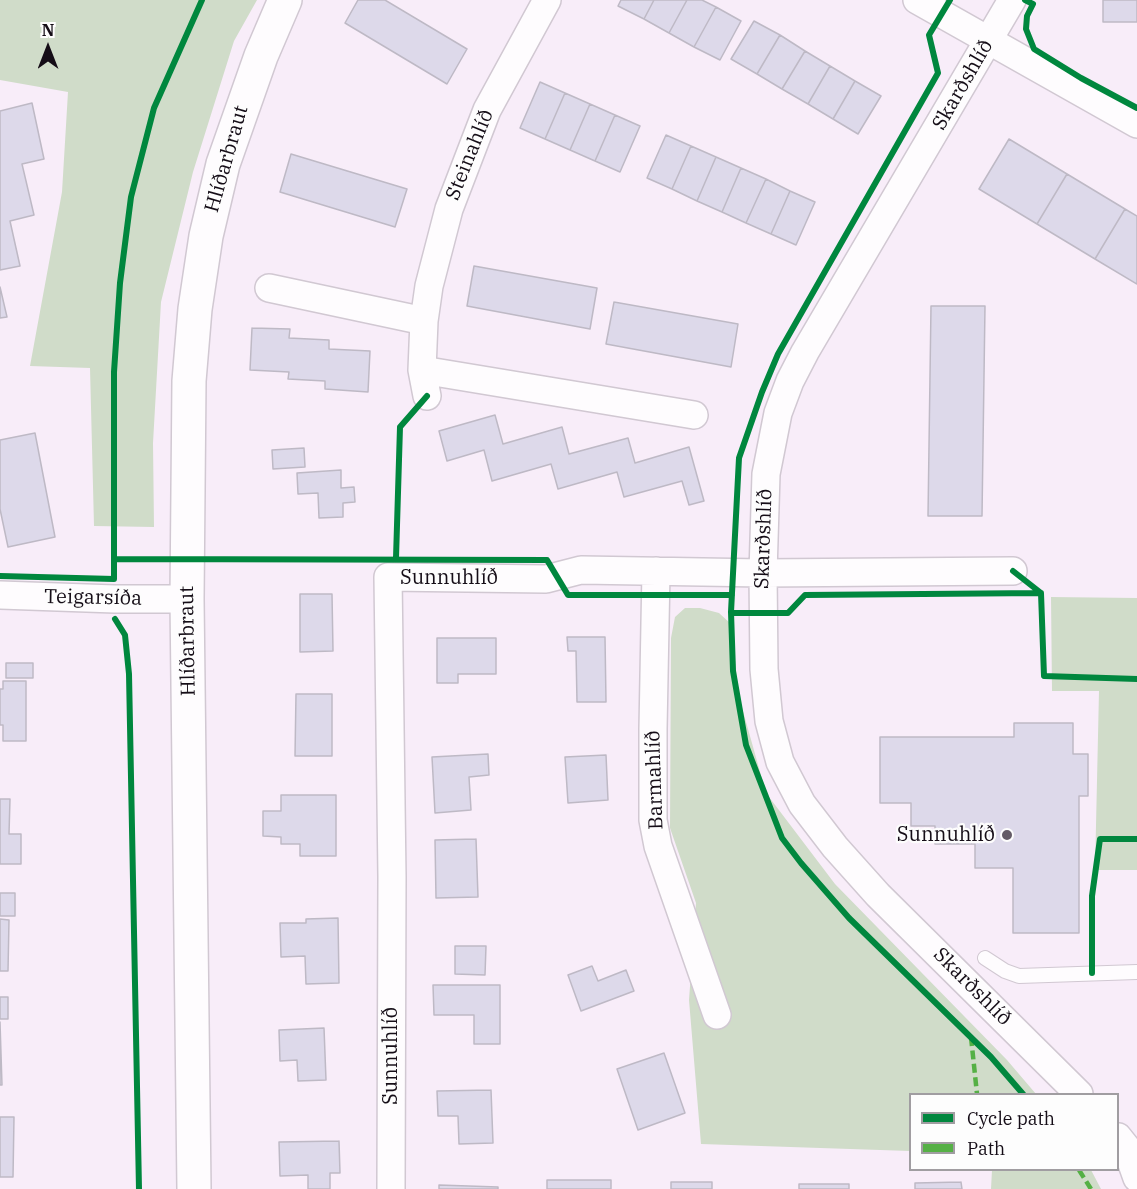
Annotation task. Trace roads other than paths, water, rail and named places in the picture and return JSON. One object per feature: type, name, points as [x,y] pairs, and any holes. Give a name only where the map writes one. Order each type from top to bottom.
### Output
[{"type":"main road","name":"Hlíðarbraut","points":[[194,1189],[187,599],[189,381],[195,309],[206,236],[223,164],[261,56],[285,0]]},
{"type":"street","name":"Steinahlíð","points":[[427,396],[422,370],[424,321],[438,247],[461,174],[487,110],[547,0]]},
{"type":"street","points":[[917,0],[1137,124]]},
{"type":"street","name":"Skarðshlíð","points":[[1012,0],[789,381],[778,414],[766,474],[763,573],[764,669],[769,721],[780,762],[802,804],[835,847],[878,895],[1077,1093]]},
{"type":"street","points":[[269,288],[424,321]]},
{"type":"street","points":[[422,370],[694,415]]},
{"type":"street","name":"Sunnuhlíð","points":[[391,1189],[392,877],[388,578],[546,579],[581,570],[763,573],[1013,571]]},
{"type":"street","name":"Barmahlíð","points":[[656,571],[653,820],[658,846],[717,1015]]},
{"type":"street","name":"Teigarsíða","points":[[0,595],[187,599]]},
{"type":"street","points":[[1127,1142],[1137,1178]]},
{"type":"lane","points":[[985,958],[1005,971],[1019,976],[1137,972]]},
{"type":"place","name":"Sunnuhlíð","points":[[1007,835]]}]
